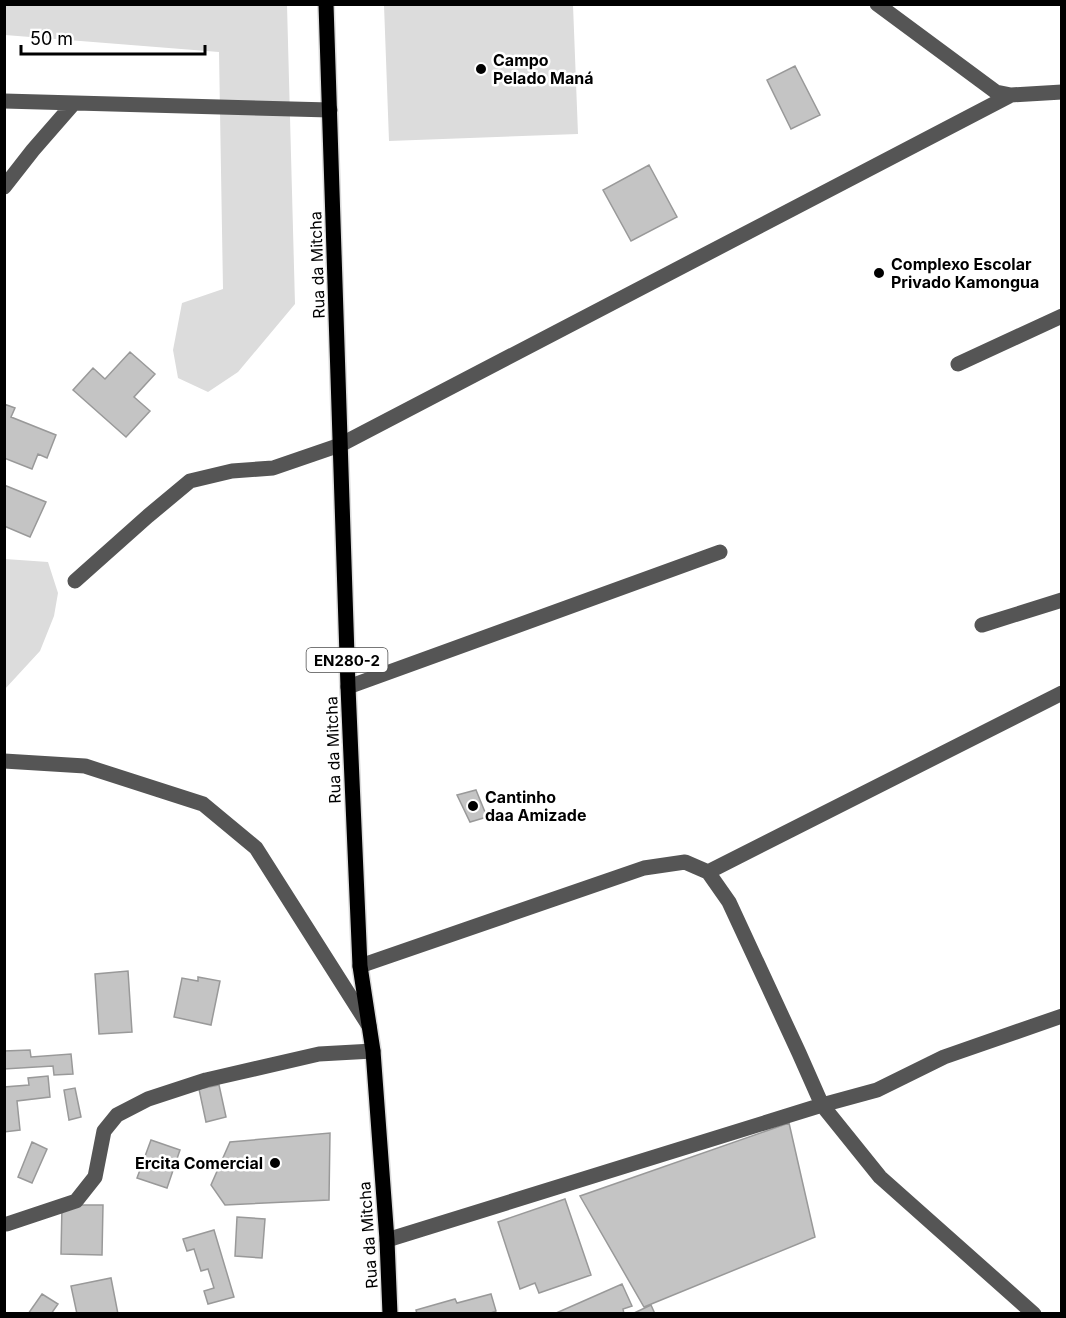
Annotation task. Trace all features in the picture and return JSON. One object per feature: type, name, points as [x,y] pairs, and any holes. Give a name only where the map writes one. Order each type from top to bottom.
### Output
[{"type":"main road","name":"Rua da Mitcha","points":[[326,4],[348,687],[360,966],[373,1051],[390,1314]]},
{"type":"street","points":[[877,4],[996,92],[1011,95],[1062,92]]},
{"type":"street","points":[[75,581],[190,481],[232,471],[273,468],[340,445],[1011,95]]},
{"type":"street","points":[[4,101],[330,110]]},
{"type":"street","points":[[4,187],[74,103]]},
{"type":"street","points":[[958,364],[1062,316]]},
{"type":"street","points":[[348,687],[720,552]]},
{"type":"street","points":[[982,625],[1062,600]]},
{"type":"street","points":[[708,872],[1062,693]]},
{"type":"street","points":[[4,761],[85,766],[203,804],[256,848],[369,1026]]},
{"type":"street","points":[[360,966],[644,868],[685,862],[708,872],[729,902],[822,1105],[880,1177],[1034,1314]]},
{"type":"street","points":[[387,1240],[877,1090],[945,1057],[1062,1016]]},
{"type":"street","points":[[7,1224],[76,1201],[94,1177],[104,1131],[117,1115],[148,1099],[206,1080],[319,1054],[373,1051]]},
{"type":"shaded area","points":[[4,5],[287,5],[295,304],[238,372],[208,392],[178,378],[173,350],[182,303],[223,289],[219,52],[5,35]]},
{"type":"shaded area","name":"Campo Pelado Maná","points":[[384,5],[573,5],[578,134],[389,141]]},
{"type":"shaded area","points":[[5,559],[48,562],[58,593],[54,616],[40,651],[5,689]]},
{"type":"building","points":[[795,66],[820,115],[791,129],[767,80]]},
{"type":"building","points":[[649,165],[677,217],[631,241],[603,190]]},
{"type":"building","points":[[130,352],[155,374],[134,397],[150,411],[126,437],[73,390],[93,368],[105,379]]},
{"type":"building","points":[[4,404],[15,408],[11,417],[56,435],[47,458],[38,454],[32,469],[4,458]]},
{"type":"building","points":[[4,485],[46,502],[30,537],[4,526]]},
{"type":"building","name":"Cantinho daa Amizade","points":[[476,790],[487,817],[470,822],[457,795]]},
{"type":"building","points":[[128,971],[132,1032],[99,1034],[95,974]]},
{"type":"building","points":[[198,977],[220,981],[211,1025],[174,1017],[182,978],[198,981]]},
{"type":"building","points":[[30,1050],[31,1057],[71,1054],[73,1074],[54,1075],[53,1066],[4,1069],[4,1051]]},
{"type":"building","points":[[48,1076],[50,1097],[17,1101],[20,1130],[4,1132],[4,1087],[29,1085],[28,1078]]},
{"type":"building","points":[[219,1085],[226,1117],[206,1122],[199,1089]]},
{"type":"building","points":[[75,1088],[81,1117],[69,1120],[64,1090]]},
{"type":"building","points":[[789,1123],[815,1237],[644,1307],[580,1196]]},
{"type":"building","name":"Ercita Comercial","points":[[330,1133],[329,1200],[225,1205],[211,1185],[230,1142]]},
{"type":"building","points":[[151,1140],[180,1150],[167,1188],[137,1178]]},
{"type":"building","points":[[32,1142],[47,1149],[32,1183],[18,1177]]},
{"type":"building","points":[[565,1199],[591,1275],[539,1293],[535,1283],[520,1289],[498,1222]]},
{"type":"building","points":[[62,1205],[103,1205],[102,1255],[61,1254]]},
{"type":"building","points":[[237,1217],[265,1219],[262,1258],[235,1256]]},
{"type":"building","points":[[214,1230],[234,1297],[208,1304],[204,1291],[214,1288],[208,1269],[201,1271],[194,1249],[187,1251],[183,1239]]},
{"type":"building","points":[[111,1278],[118,1314],[77,1314],[71,1286]]},
{"type":"building","points":[[622,1284],[632,1306],[623,1309],[624,1314],[554,1314]]},
{"type":"building","points":[[42,1294],[58,1304],[51,1314],[28,1314]]},
{"type":"building","points":[[491,1294],[496,1311],[488,1314],[417,1314],[416,1310],[455,1299],[457,1303]]},
{"type":"building","points":[[651,1305],[655,1314],[632,1314]]},
{"type":"place","name":"Campo Pelado Maná","points":[[481,69]]},
{"type":"place","name":"Complexo Escolar Privado Kamongua","points":[[879,273]]},
{"type":"place","name":"Cantinho daa Amizade","points":[[473,806]]},
{"type":"place","name":"Ercita Comercial","points":[[275,1163]]}]
